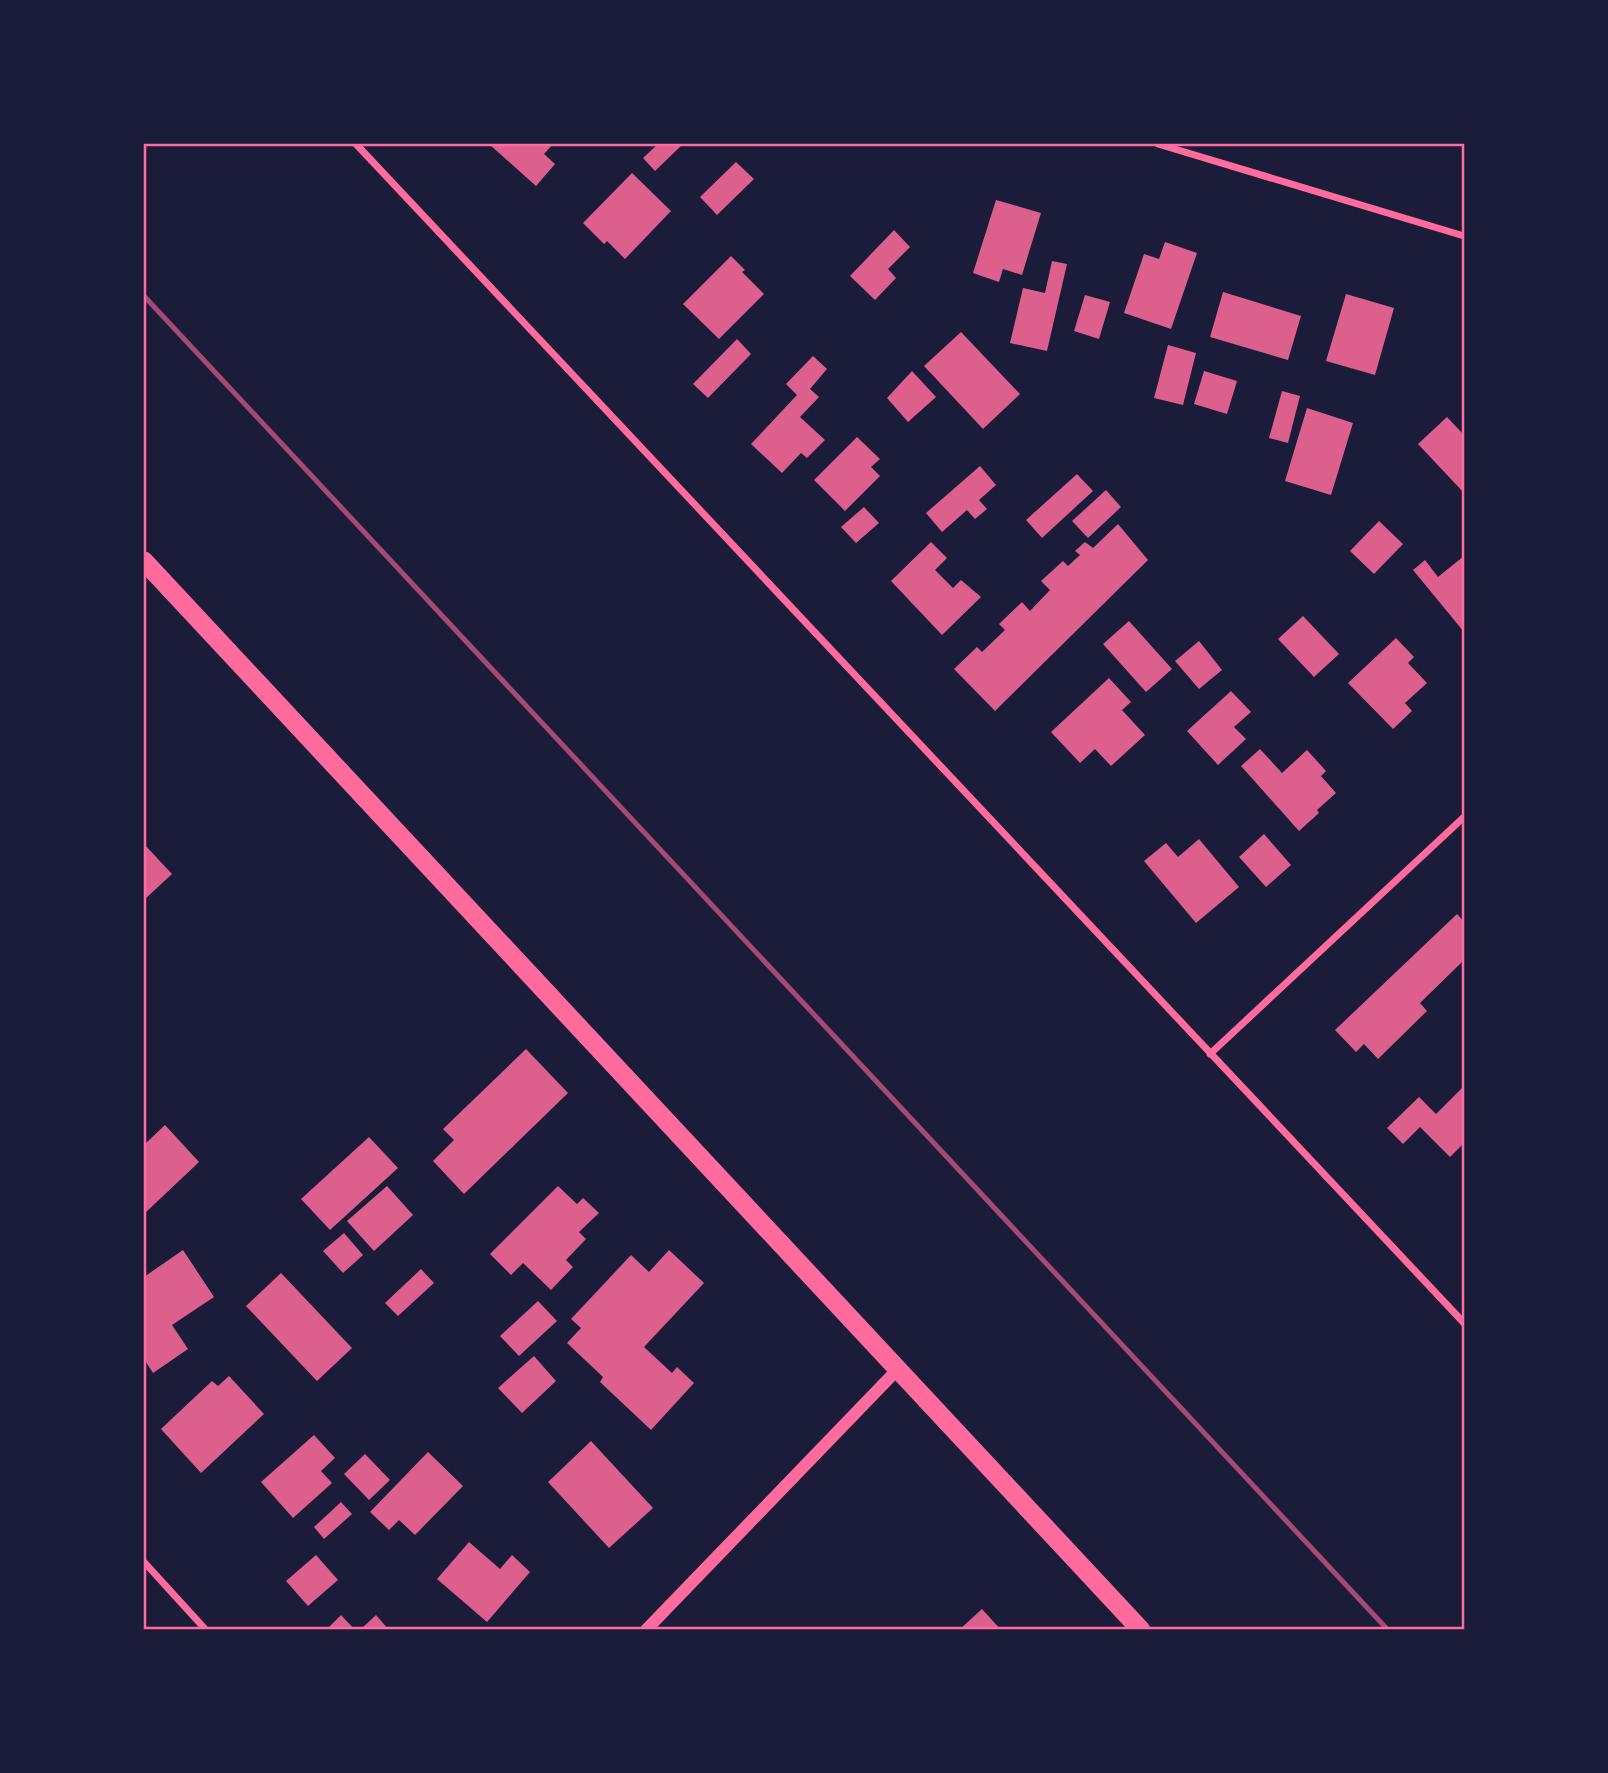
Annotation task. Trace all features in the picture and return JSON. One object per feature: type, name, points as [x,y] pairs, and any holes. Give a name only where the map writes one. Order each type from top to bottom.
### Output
[{"type":"highway","points":[[144,561],[1141,1629]]},
{"type":"street","points":[[356,144],[1465,1323]]},
{"type":"street","points":[[1158,144],[1465,236]]},
{"type":"street","points":[[1210,1054],[1465,817]]},
{"type":"street","points":[[646,1629],[897,1370]]},
{"type":"street","points":[[144,1562],[206,1629]]},
{"type":"building","points":[[491,144],[553,144],[544,154],[555,164],[536,186]]},
{"type":"building","points":[[658,144],[683,144],[655,171],[643,158]]},
{"type":"building","points":[[736,162],[754,179],[717,215],[700,197]]},
{"type":"building","points":[[632,173],[671,211],[625,259],[607,241],[604,244],[583,223]]},
{"type":"building","points":[[996,200],[1041,213],[1022,275],[1003,269],[999,282],[973,273]]},
{"type":"building","points":[[894,230],[910,247],[888,269],[896,278],[875,300],[850,276]]},
{"type":"building","points":[[1165,242],[1197,253],[1171,329],[1124,313],[1144,254],[1159,259]]},
{"type":"building","points":[[731,256],[745,270],[742,272],[764,294],[719,339],[683,304]]},
{"type":"building","points":[[1052,261],[1067,264],[1047,351],[1010,343],[1023,288],[1045,293]]},
{"type":"building","points":[[1223,292],[1301,316],[1288,360],[1210,337]]},
{"type":"building","points":[[1346,294],[1394,308],[1375,375],[1326,361]]},
{"type":"building","points":[[1085,295],[1110,302],[1099,339],[1074,331]]},
{"type":"building","points":[[961,332],[1020,394],[983,429],[924,366]]},
{"type":"building","points":[[737,339],[751,354],[708,398],[693,384]]},
{"type":"building","points":[[1168,345],[1196,353],[1183,405],[1154,398]]},
{"type":"building","points":[[813,356],[827,369],[810,389],[819,397],[800,417],[825,440],[807,458],[801,453],[782,473],[751,444],[797,395],[786,384]]},
{"type":"building","points":[[912,371],[936,397],[908,422],[887,398]]},
{"type":"building","points":[[1204,371],[1237,381],[1227,414],[1194,404]]},
{"type":"building","points":[[1282,391],[1300,396],[1288,443],[1269,438]]},
{"type":"building","points":[[1307,408],[1353,423],[1331,495],[1285,481]]},
{"type":"building","points":[[1447,417],[1464,435],[1464,493],[1418,444]]},
{"type":"building","points":[[857,437],[880,459],[871,467],[880,476],[845,511],[814,480]]},
{"type":"building","points":[[980,466],[996,485],[979,500],[987,509],[975,519],[967,510],[942,532],[926,513]]},
{"type":"building","points":[[1077,474],[1093,491],[1042,538],[1026,520]]},
{"type":"building","points":[[1106,490],[1121,507],[1088,538],[1072,521]]},
{"type":"building","points":[[864,507],[879,523],[856,543],[841,527]]},
{"type":"building","points":[[1379,521],[1403,544],[1374,574],[1350,551]]},
{"type":"building","points":[[1118,524],[1148,560],[995,711],[954,669],[977,647],[982,652],[1005,630],[999,624],[1022,602],[1030,611],[1050,590],[1041,581],[1063,561],[1068,566],[1080,555],[1075,551],[1085,542],[1093,548]]},
{"type":"building","points":[[931,542],[947,558],[935,570],[953,588],[961,580],[981,597],[942,635],[891,581]]},
{"type":"building","points":[[1464,556],[1464,632],[1413,570],[1425,560],[1438,577]]},
{"type":"building","points":[[1303,616],[1339,654],[1314,677],[1278,639]]},
{"type":"building","points":[[1129,621],[1172,669],[1146,692],[1103,644]]},
{"type":"building","points":[[1396,638],[1414,657],[1408,663],[1427,683],[1405,703],[1412,711],[1393,729],[1348,683]]},
{"type":"building","points":[[1199,641],[1222,670],[1199,689],[1175,661]]},
{"type":"building","points":[[1109,678],[1131,702],[1122,710],[1145,735],[1111,766],[1095,749],[1080,763],[1051,732]]},
{"type":"building","points":[[1231,691],[1251,712],[1234,727],[1246,739],[1218,765],[1187,731]]},
{"type":"building","points":[[1260,749],[1282,773],[1307,750],[1326,771],[1321,776],[1336,793],[1299,831],[1241,766]]},
{"type":"building","points":[[1264,834],[1291,865],[1266,887],[1239,857]]},
{"type":"building","points":[[1199,839],[1239,887],[1196,923],[1144,861],[1166,843],[1178,857]]},
{"type":"building","points":[[144,844],[172,874],[144,900]]},
{"type":"building","points":[[1457,914],[1464,922],[1464,960],[1420,1003],[1427,1011],[1378,1059],[1364,1044],[1356,1052],[1335,1030]]},
{"type":"building","points":[[526,1049],[568,1093],[464,1194],[433,1161],[454,1140],[443,1129]]},
{"type":"building","points":[[1464,1086],[1464,1143],[1450,1157],[1420,1127],[1403,1144],[1387,1128],[1419,1097],[1436,1114]]},
{"type":"building","points":[[165,1125],[199,1162],[144,1214],[144,1145]]},
{"type":"building","points":[[369,1137],[398,1168],[330,1230],[301,1199]]},
{"type":"building","points":[[387,1186],[413,1215],[374,1251],[347,1221]]},
{"type":"building","points":[[558,1186],[577,1204],[583,1198],[599,1213],[579,1232],[586,1239],[566,1260],[573,1267],[551,1290],[523,1263],[511,1275],[490,1254]]},
{"type":"building","points":[[344,1233],[363,1255],[343,1273],[323,1251]]},
{"type":"building","points":[[183,1250],[214,1297],[172,1325],[188,1349],[153,1373],[144,1359],[144,1277]]},
{"type":"building","points":[[669,1250],[704,1283],[644,1347],[672,1373],[677,1367],[694,1383],[651,1430],[600,1382],[603,1377],[567,1343],[581,1328],[571,1319],[631,1255],[649,1272]]},
{"type":"building","points":[[421,1269],[434,1283],[398,1316],[385,1303]]},
{"type":"building","points":[[281,1273],[352,1348],[317,1381],[246,1306]]},
{"type":"building","points":[[538,1301],[557,1321],[519,1356],[500,1336]]},
{"type":"building","points":[[534,1356],[556,1381],[522,1413],[498,1388]]},
{"type":"building","points":[[229,1376],[264,1414],[201,1473],[161,1429],[212,1381],[218,1386]]},
{"type":"building","points":[[314,1435],[335,1458],[321,1471],[332,1483],[293,1518],[261,1482]]},
{"type":"building","points":[[591,1441],[653,1508],[609,1548],[548,1482]]},
{"type":"building","points":[[428,1452],[463,1486],[415,1535],[399,1520],[389,1530],[370,1512]]},
{"type":"building","points":[[365,1454],[390,1480],[369,1500],[344,1474]]},
{"type":"building","points":[[341,1502],[352,1514],[324,1539],[314,1527]]},
{"type":"building","points":[[469,1542],[500,1569],[512,1555],[530,1572],[487,1622],[437,1579]]},
{"type":"building","points":[[316,1555],[338,1580],[308,1606],[286,1581]]},
{"type":"building","points":[[982,1609],[1001,1630],[959,1630]]},
{"type":"building","points":[[341,1615],[355,1630],[326,1630]]},
{"type":"building","points":[[376,1615],[389,1630],[360,1630]]},
{"type":"railway","points":[[144,296],[1388,1630]]}]
